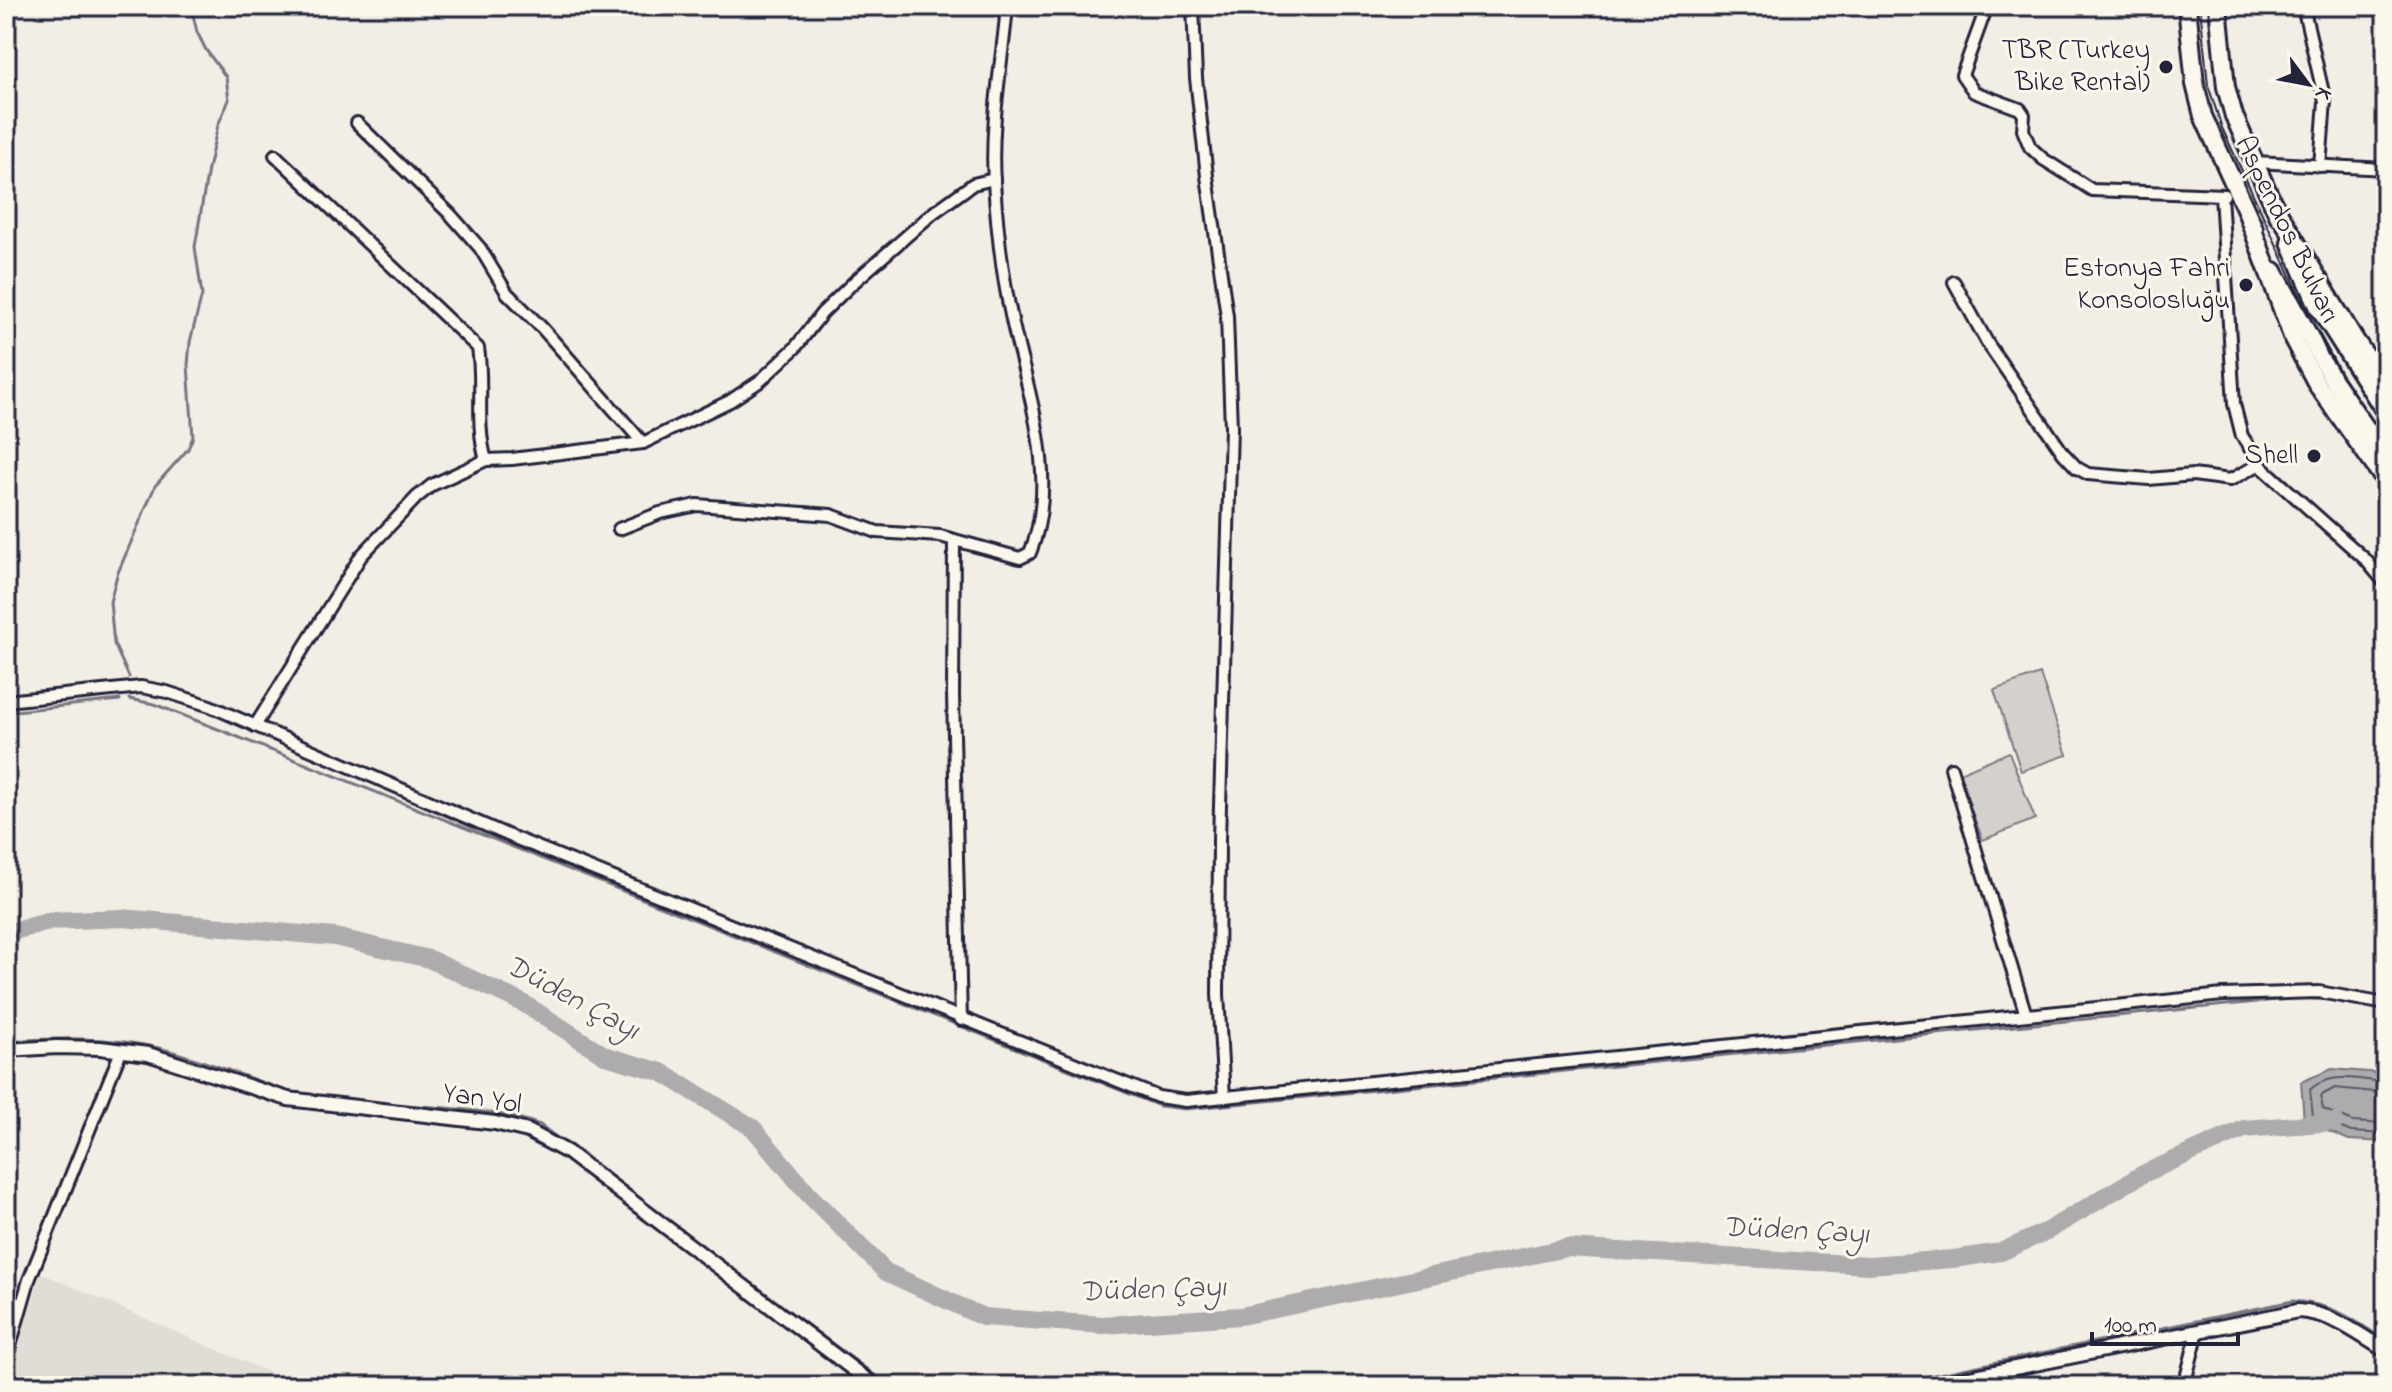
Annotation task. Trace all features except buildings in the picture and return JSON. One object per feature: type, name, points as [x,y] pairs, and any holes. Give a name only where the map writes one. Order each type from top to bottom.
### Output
[{"type":"main road","name":"Aspendos Bulvarı","points":[[2187,6],[2195,84],[2230,195],[2248,216],[2295,313],[2333,380],[2386,457]]},
{"type":"main road","name":"Aspendos Bulvarı","points":[[2218,6],[2226,87],[2234,116],[2319,308],[2386,413]]},
{"type":"main road","points":[[2274,205],[2355,340],[2386,385]]},
{"type":"main road","points":[[2248,216],[2293,339],[2318,386],[2386,482]]},
{"type":"street","points":[[619,529],[660,513],[697,505],[831,515],[877,532],[940,536],[1020,558],[1030,553],[1037,538],[1042,486],[1039,442],[1012,321],[994,179],[994,122],[1007,6]]},
{"type":"street","points":[[1193,6],[1196,78],[1227,316],[1231,428],[1219,856],[1218,994],[1224,1097]]},
{"type":"street","points":[[1987,6],[1962,75],[1974,92],[2020,109],[2024,115],[2023,130],[2030,147],[2043,159],[2092,190],[2230,195],[2234,404],[2242,436],[2260,464],[2365,559],[2386,584]]},
{"type":"street","points":[[2303,6],[2325,101],[2320,166]]},
{"type":"street","points":[[357,123],[451,215],[480,248],[507,293],[643,443]]},
{"type":"street","points":[[275,155],[478,348],[480,435],[486,460]]},
{"type":"street","points":[[2255,162],[2386,169]]},
{"type":"street","points":[[255,726],[373,541],[432,485],[486,460],[643,443],[708,412],[760,381],[795,348],[822,313],[903,238],[973,184],[994,179]]},
{"type":"street","points":[[1954,282],[1988,344],[2063,453],[2077,468],[2088,474],[2149,479],[2193,475],[2230,480],[2260,464]]},
{"type":"street","points":[[954,540],[953,695],[961,1020]]},
{"type":"street","points":[[6,701],[141,687],[167,692],[961,1020],[1158,1097],[1186,1101],[2223,995],[2319,992],[2386,1004]]},
{"type":"street","points":[[1951,768],[2026,1015]]},
{"type":"street","name":"Yan Yol","points":[[6,1050],[57,1047],[148,1054],[288,1099],[495,1123],[539,1134],[875,1386]]},
{"type":"street","points":[[6,1360],[29,1280],[121,1051]]},
{"type":"street","points":[[1925,1386],[2282,1313],[2315,1312],[2333,1318],[2386,1351]]},
{"type":"street","points":[[2184,1386],[2198,1331]]},
{"type":"street","points":[[2383,1386],[2386,1378]]},
{"type":"shaded area","points":[[2040,674],[2067,755],[2021,771],[1994,690]]},
{"type":"shaded area","points":[[2009,752],[2035,819],[1983,840],[1957,774]]},
{"type":"shaded area","points":[[41,1273],[300,1386],[6,1386]]},
{"type":"water","points":[[2332,1069],[2386,1076],[2386,1142],[2349,1140],[2304,1121],[2301,1082]]},
{"type":"waterway","points":[[129,677],[114,644],[110,602],[117,575],[155,486],[188,449],[193,437],[188,365],[190,342],[202,295],[195,247],[218,125],[229,100],[226,77],[197,32],[191,6]]},
{"type":"waterway","points":[[129,699],[154,704],[228,733],[1160,1106],[1185,1109],[2297,998],[2335,1000]]},
{"type":"waterway","points":[[6,712],[120,700]]},
{"type":"waterway","name":"Düden Çayı","points":[[6,933],[51,921],[122,918],[335,937],[429,959],[523,1003],[606,1056],[661,1072],[753,1128],[809,1195],[886,1272],[983,1317],[1103,1325],[1241,1316],[1566,1248],[1869,1265],[1953,1259],[2001,1252],[2047,1231],[2143,1174],[2244,1129],[2335,1122]]},
{"type":"waterway","points":[[2358,1004],[2386,1010]]},
{"type":"waterway","points":[[6,1041],[83,1039],[140,1044],[194,1058],[298,1095]]},
{"type":"waterway","points":[[366,1102],[478,1111],[540,1125],[889,1386]]},
{"type":"waterway","points":[[1881,1386],[2293,1301],[2331,1309],[2353,1319],[2386,1341]]},
{"type":"tram line","points":[[2200,6],[2208,85],[2222,128],[2328,355],[2386,441]]},
{"type":"place","name":"TBR (Turkey Bike Rental)","points":[[2166,67]]},
{"type":"place","name":"Estonya Fahri Konsolosluğu","points":[[2246,285]]},
{"type":"place","name":"Shell","points":[[2314,456]]}]
